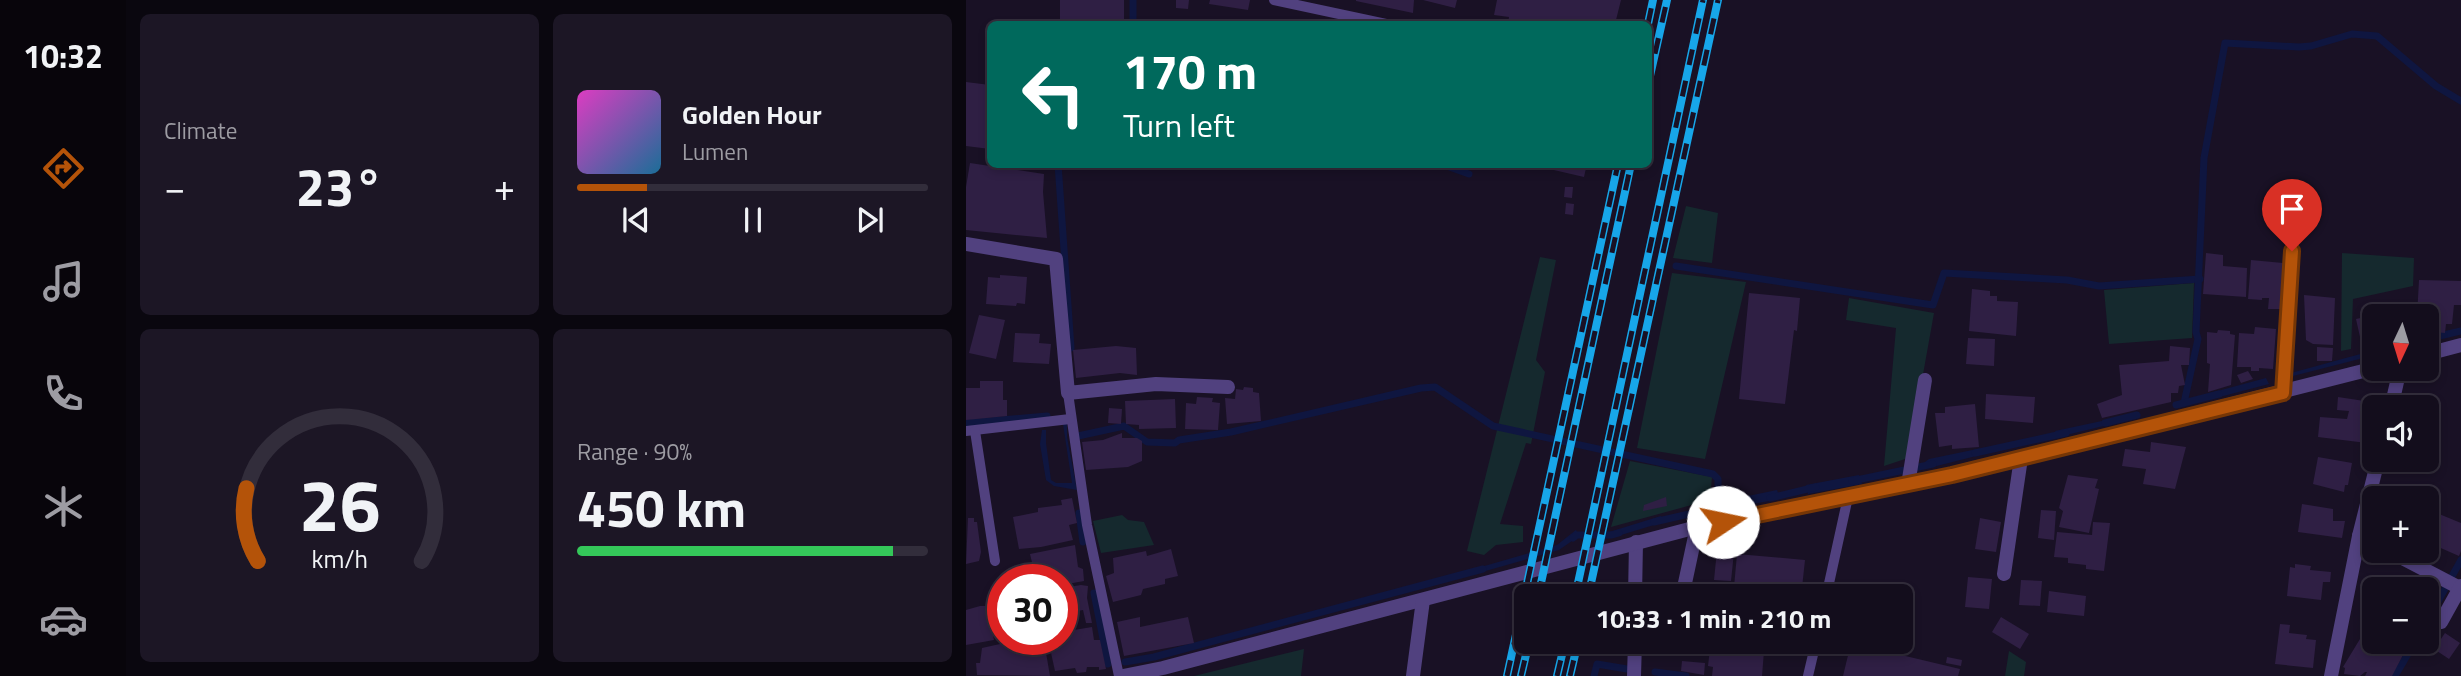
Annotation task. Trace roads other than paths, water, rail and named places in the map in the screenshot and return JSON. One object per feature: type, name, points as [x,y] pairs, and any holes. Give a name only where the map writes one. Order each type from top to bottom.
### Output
[{"type":"street","points":[[966,244],[1056,259],[1068,393],[1156,384],[1228,387]]},
{"type":"street","points":[[2283,393],[2292,251]]},
{"type":"street","points":[[2440,351],[2461,345]]},
{"type":"street","points":[[1121,676],[1164,672],[1636,542],[1908,485],[2362,372]]},
{"type":"street","points":[[1908,485],[1925,380]]},
{"type":"street","points":[[2004,574],[2021,458]]},
{"type":"street","points":[[2331,676],[2359,536],[2375,472]]},
{"type":"street","points":[[1685,584],[1698,527]]},
{"type":"street","points":[[1635,584],[1636,542]]},
{"type":"street","points":[[2413,563],[2461,587],[2441,622]]},
{"type":"street","points":[[1413,676],[1423,600]]},
{"type":"street","points":[[1634,676],[1635,654]]},
{"type":"lane","points":[[1273,0],[1372,21]]},
{"type":"lane","points":[[1068,393],[1087,525],[1121,676]]},
{"type":"lane","points":[[995,561],[970,431],[1070,419]]},
{"type":"lane","points":[[1829,584],[1848,497]]},
{"type":"lane","points":[[1808,676],[1813,654]]},
{"type":"waterway","points":[[1133,0],[1133,21]]},
{"type":"waterway","points":[[2184,403],[2198,339],[2196,332],[2204,158],[2225,43],[2299,47],[2352,34],[2377,36],[2436,86],[2461,101]]},
{"type":"waterway","points":[[1058,168],[1071,348]]},
{"type":"waterway","points":[[1452,168],[1469,174]]},
{"type":"waterway","points":[[1676,266],[1933,305],[1944,273],[2067,280],[2099,286],[2200,279]]},
{"type":"waterway","points":[[2440,336],[2461,331]]},
{"type":"waterway","points":[[1078,436],[1124,426],[1147,442],[1175,443],[1435,387],[1493,426],[1713,474],[1718,479],[1718,507]]},
{"type":"waterway","points":[[2176,405],[2219,394]]},
{"type":"waterway","points":[[2105,423],[2137,415]]},
{"type":"waterway","points":[[966,423],[1047,416]]},
{"type":"waterway","points":[[1975,453],[2066,433]]},
{"type":"waterway","points":[[1852,481],[1933,464]]},
{"type":"waterway","points":[[1770,498],[1816,487]]},
{"type":"waterway","points":[[1654,522],[1724,506]]},
{"type":"waterway","points":[[1079,513],[1083,542]]},
{"type":"waterway","points":[[1573,538],[1577,535],[1619,533]]},
{"type":"waterway","points":[[2439,599],[2461,560]]},
{"type":"waterway","points":[[1125,662],[1154,657],[1483,569]]},
{"type":"waterway","points":[[1094,593],[1108,664]]},
{"type":"waterway","points":[[2395,676],[2408,654]]},
{"type":"waterway","points":[[1594,676],[1597,664],[1627,669]]},
{"type":"waterway","points":[[1655,672],[1686,676]]},
{"type":"railway","points":[[1649,21],[1653,0]]},
{"type":"railway","points":[[1652,67],[1667,0]]},
{"type":"railway","points":[[1578,584],[1703,0]]},
{"type":"railway","points":[[1591,584],[1718,0]]},
{"type":"railway","points":[[1507,676],[1617,168]]},
{"type":"railway","points":[[1541,584],[1630,168]]},
{"type":"railway","points":[[1521,676],[1526,654]]},
{"type":"railway","points":[[1557,676],[1562,654]]},
{"type":"railway","points":[[1570,676],[1575,654]]}]
